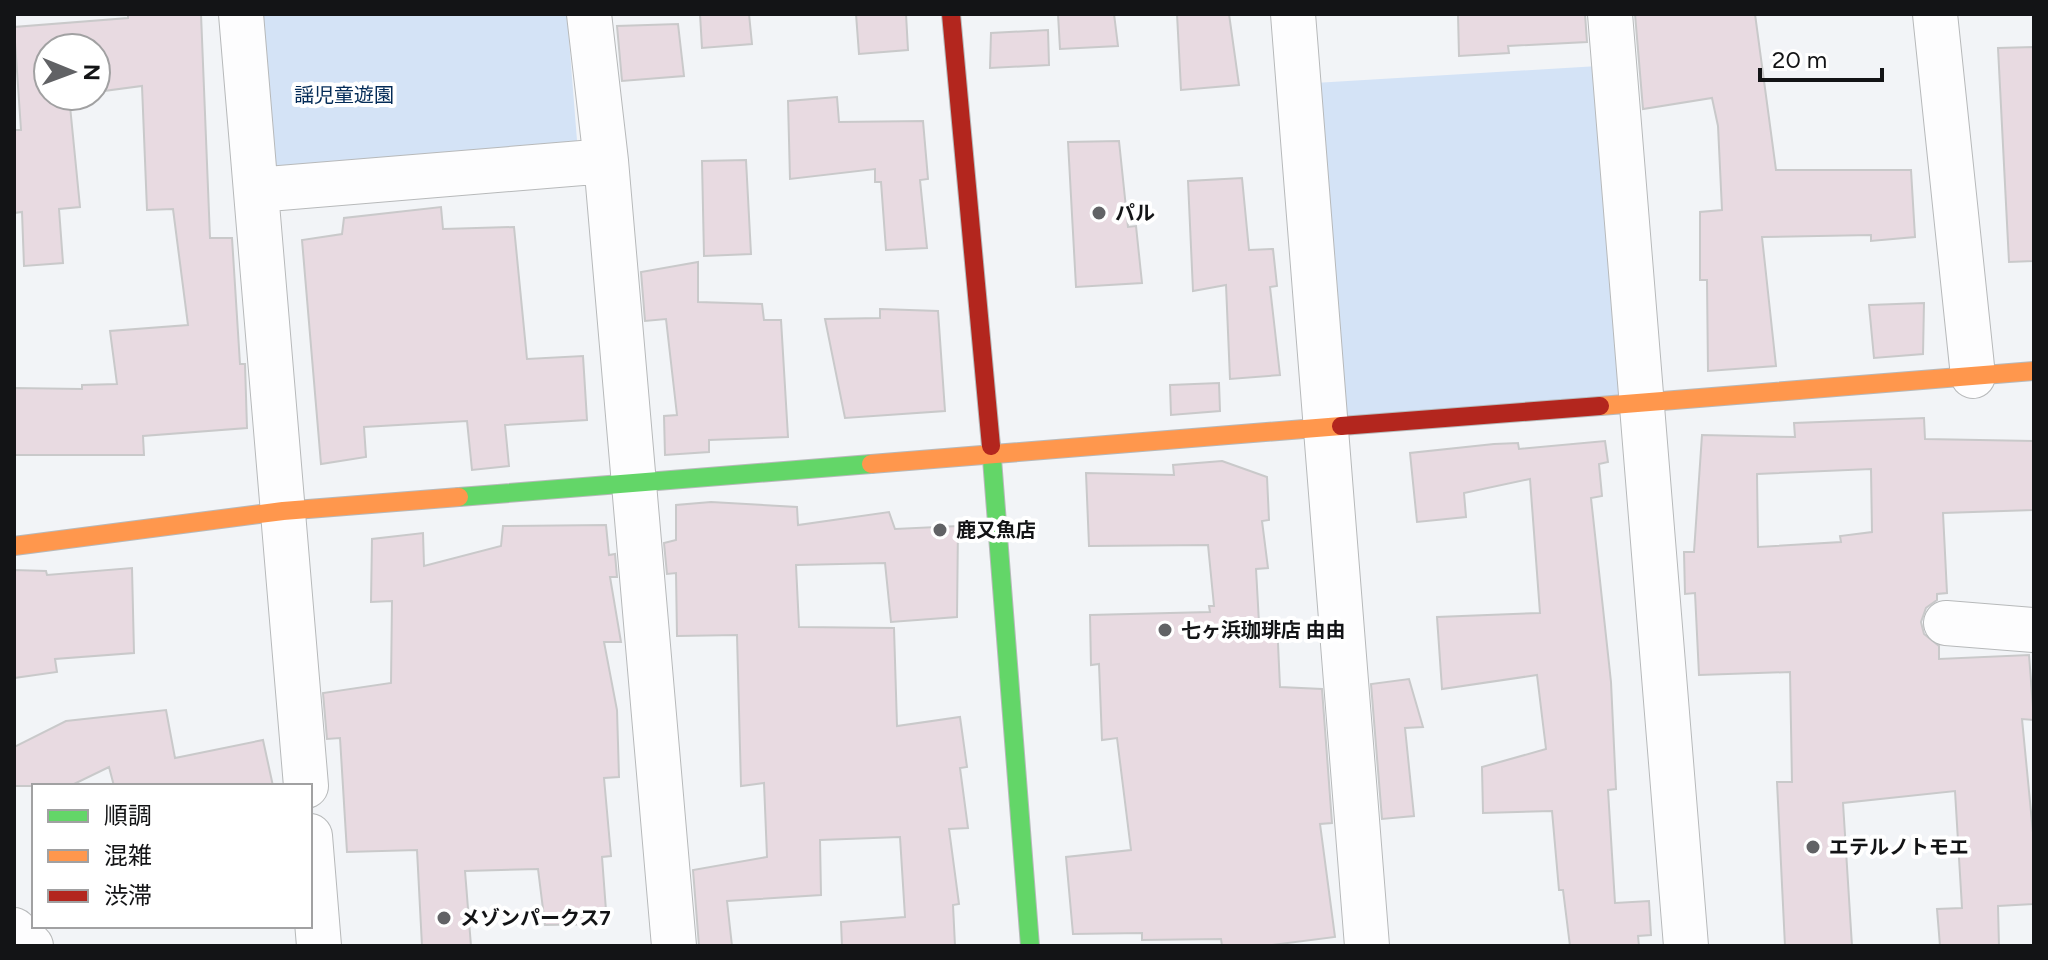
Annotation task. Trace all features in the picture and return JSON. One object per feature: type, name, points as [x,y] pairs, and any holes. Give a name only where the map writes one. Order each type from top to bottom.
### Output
[{"type":"street","points":[[241,14],[306,784]]},
{"type":"street","points":[[589,14],[606,161],[674,946]]},
{"type":"street","points":[[951,14],[992,454],[1030,946]]},
{"type":"street","points":[[1293,14],[1367,946]]},
{"type":"street","points":[[1610,14],[1686,946]]},
{"type":"street","points":[[1935,14],[1973,376]]},
{"type":"street","points":[[256,190],[606,161]]},
{"type":"street","points":[[14,546],[283,511],[2034,371]]},
{"type":"street","points":[[1946,623],[2034,630]]},
{"type":"street","points":[[312,860],[319,946]]},
{"type":"street","points":[[14,930],[31,946]]},
{"type":"green space","name":"謡児童遊園","points":[[254,14],[567,14],[578,153],[272,183]]},
{"type":"green space","points":[[1615,65],[1642,402],[1326,428],[1298,84]]},
{"type":"building","points":[[128,14],[201,14],[210,238],[232,238],[240,364],[245,364],[247,428],[143,436],[144,455],[14,455],[14,388],[82,389],[82,385],[117,384],[110,331],[188,325],[173,209],[147,210],[142,86],[112,90],[112,32],[32,32],[32,112],[71,112],[80,207],[59,209],[63,263],[24,266],[22,212],[14,213],[14,130],[21,130],[14,27],[128,18]]},
{"type":"building","points":[[700,14],[749,14],[752,44],[702,48]]},
{"type":"building","points":[[856,14],[906,14],[908,50],[859,54]]},
{"type":"building","points":[[1058,14],[1114,14],[1118,46],[1060,49]]},
{"type":"building","points":[[1177,14],[1229,14],[1239,85],[1181,90]]},
{"type":"building","points":[[1458,14],[1585,14],[1587,42],[1508,46],[1509,53],[1459,56]]},
{"type":"building","points":[[1635,14],[1755,14],[1776,170],[1911,170],[1915,237],[1871,241],[1871,235],[1762,237],[1776,366],[1708,371],[1707,280],[1700,280],[1700,212],[1722,210],[1718,126],[1712,98],[1643,109]]},
{"type":"building","points":[[678,24],[684,76],[622,81],[617,26]]},
{"type":"building","points":[[1048,30],[1049,65],[990,68],[991,33]]},
{"type":"building","points":[[2034,47],[2034,261],[2009,262],[1998,48]]},
{"type":"building","points":[[837,97],[839,122],[923,121],[928,179],[920,180],[927,248],[886,250],[881,182],[875,182],[875,169],[790,179],[788,101]]},
{"type":"building","name":"パル","points":[[1119,141],[1128,227],[1136,226],[1142,283],[1076,287],[1068,142]]},
{"type":"building","points":[[746,160],[751,254],[704,256],[702,161]]},
{"type":"building","points":[[1242,178],[1249,250],[1273,249],[1277,286],[1270,287],[1280,375],[1230,379],[1226,285],[1193,291],[1188,181]]},
{"type":"building","points":[[441,207],[443,229],[514,227],[527,359],[583,356],[587,420],[505,425],[509,466],[472,470],[467,421],[364,427],[366,457],[321,464],[302,240],[342,234],[344,218]]},
{"type":"building","points":[[698,262],[698,302],[762,304],[764,320],[781,320],[788,437],[709,440],[709,452],[665,455],[664,416],[677,415],[666,319],[645,321],[641,272]]},
{"type":"building","points":[[1924,303],[1923,354],[1874,358],[1869,305]]},
{"type":"building","points":[[880,309],[938,311],[945,411],[845,418],[825,319],[880,318]]},
{"type":"building","points":[[1219,383],[1220,411],[1171,415],[1170,385]]},
{"type":"building","points":[[1924,418],[1925,439],[2034,441],[2034,510],[1943,513],[1947,593],[1937,594],[1937,600],[1926,608],[1921,622],[1924,634],[1939,646],[1939,659],[2029,655],[2034,720],[2022,719],[2034,843],[2034,904],[1998,906],[1999,946],[1940,946],[1937,909],[1962,908],[1955,791],[1843,803],[1852,946],[1785,946],[1777,782],[1792,782],[1790,672],[1699,675],[1695,593],[1685,594],[1684,552],[1694,552],[1702,435],[1795,437],[1794,423]],"holes":[[[1871,469],[1872,532],[1840,536],[1841,542],[1758,547],[1757,474]]]},
{"type":"building","points":[[1605,441],[1608,462],[1599,464],[1602,496],[1591,498],[1611,682],[1616,789],[1608,790],[1615,903],[1649,901],[1651,935],[1638,936],[1639,946],[1570,946],[1563,890],[1559,890],[1552,811],[1483,813],[1482,767],[1546,749],[1537,675],[1442,689],[1437,617],[1540,613],[1530,479],[1464,493],[1466,517],[1417,522],[1410,453],[1494,444],[1518,443],[1519,449]]},
{"type":"building","points":[[1222,461],[1267,477],[1269,520],[1262,521],[1268,568],[1256,569],[1259,623],[1277,622],[1280,687],[1322,689],[1332,823],[1320,824],[1335,937],[1265,946],[1222,946],[1221,939],[1142,940],[1142,933],[1073,934],[1066,857],[1131,850],[1117,738],[1102,740],[1099,664],[1091,665],[1090,615],[1210,612],[1209,606],[1214,606],[1208,545],[1089,546],[1086,473],[1174,475],[1173,465]]},
{"type":"building","points":[[711,502],[797,507],[798,525],[889,512],[895,529],[958,526],[957,617],[891,622],[885,563],[796,565],[799,627],[894,628],[897,726],[960,717],[967,767],[960,768],[968,828],[949,829],[959,904],[953,905],[955,946],[842,946],[841,922],[905,917],[900,837],[820,840],[821,895],[727,901],[732,946],[699,946],[693,870],[767,857],[764,783],[741,786],[737,635],[677,636],[676,573],[667,574],[664,543],[676,540],[676,505]]},
{"type":"building","points":[[606,525],[609,555],[615,554],[617,577],[610,577],[621,642],[604,642],[617,710],[619,777],[604,778],[611,856],[602,857],[607,924],[545,925],[538,869],[465,871],[471,946],[422,946],[417,850],[347,852],[340,738],[327,739],[323,693],[391,683],[392,601],[371,602],[372,539],[423,533],[424,566],[501,546],[503,526]]},
{"type":"building","points":[[132,568],[134,653],[55,659],[57,672],[14,678],[14,570],[46,571],[47,575]]},
{"type":"building","points":[[1409,679],[1423,727],[1405,728],[1414,816],[1382,819],[1371,684]]},
{"type":"building","points":[[166,710],[175,758],[263,740],[273,784],[113,784],[109,767],[74,784],[14,786],[14,747],[66,721]]},
{"type":"traffic: fast","points":[[991,446],[1030,946]]},
{"type":"traffic: fast","points":[[459,497],[871,464]]},
{"type":"traffic: slow","points":[[1600,406],[2034,371]]},
{"type":"traffic: slow","points":[[871,464],[1341,426]]},
{"type":"traffic: slow","points":[[14,546],[283,511],[459,497]]},
{"type":"traffic: jam","points":[[951,14],[991,446]]},
{"type":"traffic: jam","points":[[1341,426],[1600,406]]},
{"type":"place","name":"パル","points":[[1099,213]]},
{"type":"place","name":"鹿又魚店","points":[[940,530]]},
{"type":"place","name":"七ヶ浜珈琲店 由由","points":[[1165,630]]},
{"type":"place","name":"エテルノトモエ","points":[[1813,847]]},
{"type":"place","name":"メゾンパークス7","points":[[444,918]]}]
